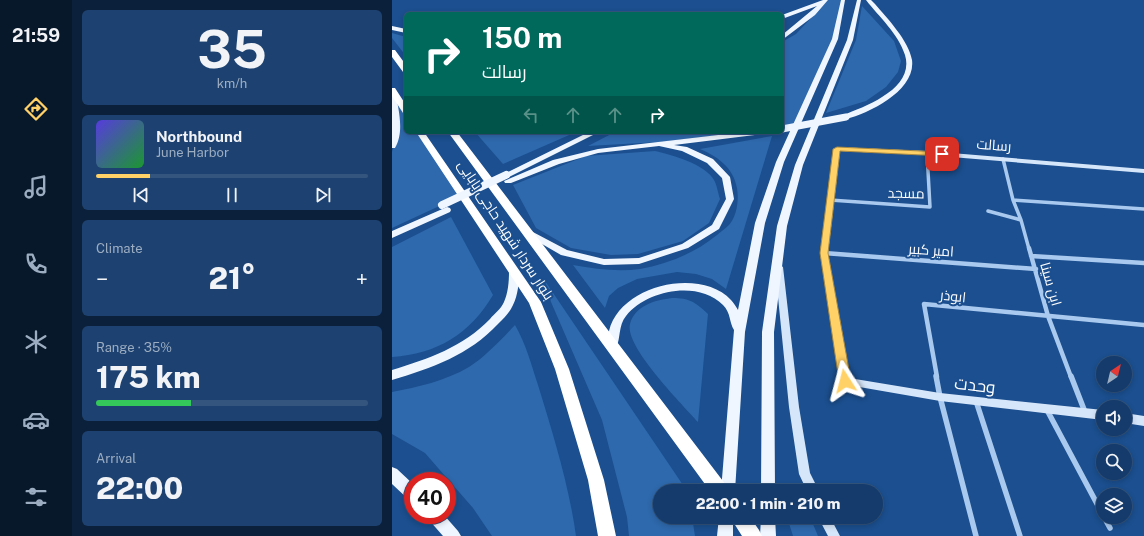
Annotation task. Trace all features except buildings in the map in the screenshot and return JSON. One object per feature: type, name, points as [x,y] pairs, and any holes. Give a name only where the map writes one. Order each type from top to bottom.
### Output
[{"type":"highway","points":[[392,52],[404,67]]},
{"type":"highway","points":[[392,90],[404,108]]},
{"type":"highway","name":"بلوار سردار شهید حاجی بابایی","points":[[421,134],[534,302],[562,369],[596,480],[607,536]]},
{"type":"highway","name":"بلوار سردار شهید حاجی بابایی","points":[[454,134],[612,344],[715,484]]},
{"type":"highway","points":[[744,524],[753,536]]},
{"type":"main road","points":[[728,484],[738,332],[760,223],[780,162],[835,39],[843,0]]},
{"type":"main road","points":[[768,484],[768,332],[782,226],[799,165],[850,40],[859,0]]},
{"type":"main road","points":[[784,129],[846,117],[870,107],[892,94],[907,76],[910,60],[902,42],[868,0]]},
{"type":"main road","points":[[784,16],[825,1]]},
{"type":"main road","points":[[784,36],[813,14],[825,1]]},
{"type":"main road","points":[[392,28],[404,31]]},
{"type":"main road","points":[[392,90],[395,114],[395,142],[392,146]]},
{"type":"main road","points":[[392,235],[591,134]]},
{"type":"main road","points":[[507,178],[556,162],[598,151],[745,134]]},
{"type":"main road","points":[[528,233],[564,253],[604,262],[618,262],[639,261],[685,246],[716,226],[730,199],[726,177],[710,161],[684,149],[659,144]]},
{"type":"main road","points":[[392,229],[444,208]]},
{"type":"main road","points":[[392,375],[429,364],[456,351],[476,338],[492,324],[507,306],[513,290],[514,272]]},
{"type":"main road","points":[[612,344],[614,328],[623,312],[638,300],[656,291],[675,287],[695,288],[713,293],[727,303],[736,316],[738,332]]},
{"type":"main road","points":[[392,474],[404,485]]},
{"type":"main road","points":[[442,524],[453,536]]},
{"type":"main road","points":[[725,536],[726,524]]},
{"type":"main road","points":[[768,524],[768,536]]},
{"type":"street","name":"رسالت","points":[[845,381],[824,253],[837,149],[927,153],[1144,171]]},
{"type":"street","name":"مسجد","points":[[830,200],[930,207],[927,153]]},
{"type":"street","name":"ابن سینا","points":[[1003,159],[1013,200],[1021,220],[1036,269],[1048,316],[1085,412]]},
{"type":"street","points":[[1013,200],[1144,209]]},
{"type":"street","points":[[988,211],[1021,220]]},
{"type":"street","name":"امیر کبیر","points":[[824,253],[1036,269]]},
{"type":"street","points":[[778,256],[794,407],[805,474],[810,484]]},
{"type":"street","points":[[1031,256],[1144,263]]},
{"type":"street","name":"ابوذر","points":[[940,397],[924,304],[1048,316]]},
{"type":"street","points":[[1048,316],[1144,325]]},
{"type":"street","name":"وحدت","points":[[845,381],[940,397],[1048,410],[1096,414]]},
{"type":"street","points":[[940,397],[976,536]]},
{"type":"street","points":[[976,401],[1020,536]]},
{"type":"street","points":[[1048,410],[1096,503]]},
{"type":"street","points":[[1132,420],[1143,422]]},
{"type":"street","points":[[828,524],[834,536]]},
{"type":"street","points":[[1108,524],[1110,528]]},
{"type":"shaded area","points":[[828,0],[842,0],[833,39],[795,126],[784,128],[784,41],[796,34]]},
{"type":"shaded area","points":[[862,6],[894,41],[901,61],[898,72],[886,87],[866,101],[826,113],[856,40]]},
{"type":"shaded area","points":[[392,33],[404,36],[404,53],[392,38]]},
{"type":"shaded area","points":[[392,92],[404,110],[404,134],[420,134],[461,196],[392,228],[392,152],[398,123]]},
{"type":"shaded area","points":[[477,134],[571,134],[503,164]]},
{"type":"shaded area","points":[[611,134],[729,134],[659,142],[588,146]]},
{"type":"shaded area","points":[[772,136],[726,289],[712,279],[696,274],[677,272],[637,279],[618,288],[609,296],[605,308],[573,265],[606,270],[640,269],[671,261],[700,247],[729,225],[736,213],[738,198],[737,188],[732,174],[719,159],[700,149]]},
{"type":"shaded area","points":[[655,151],[688,161],[710,174],[717,187],[720,199],[709,223],[683,241],[638,254],[611,255],[571,248],[536,228],[513,185],[586,156]]},
{"type":"shaded area","points":[[451,217],[493,295],[474,321],[451,340],[424,352],[392,357],[392,247]]},
{"type":"shaded area","points":[[545,281],[682,484],[653,484],[653,524],[693,524],[695,536],[629,536],[627,517],[602,420],[551,302]]},
{"type":"shaded area","points":[[672,298],[688,300],[699,306],[708,314],[698,422],[656,375],[636,346],[631,334],[630,324],[636,312],[653,302]]},
{"type":"shaded area","points":[[515,325],[528,354],[555,441],[565,479],[576,536],[492,536],[473,508],[456,489],[456,472],[442,472],[425,453],[392,434],[392,392],[421,386],[460,372],[475,363],[499,342]]},
{"type":"shaded area","points":[[789,524],[813,524],[818,536],[793,536]]},
{"type":"route","points":[[845,381],[824,253],[837,149],[942,154]]}]
